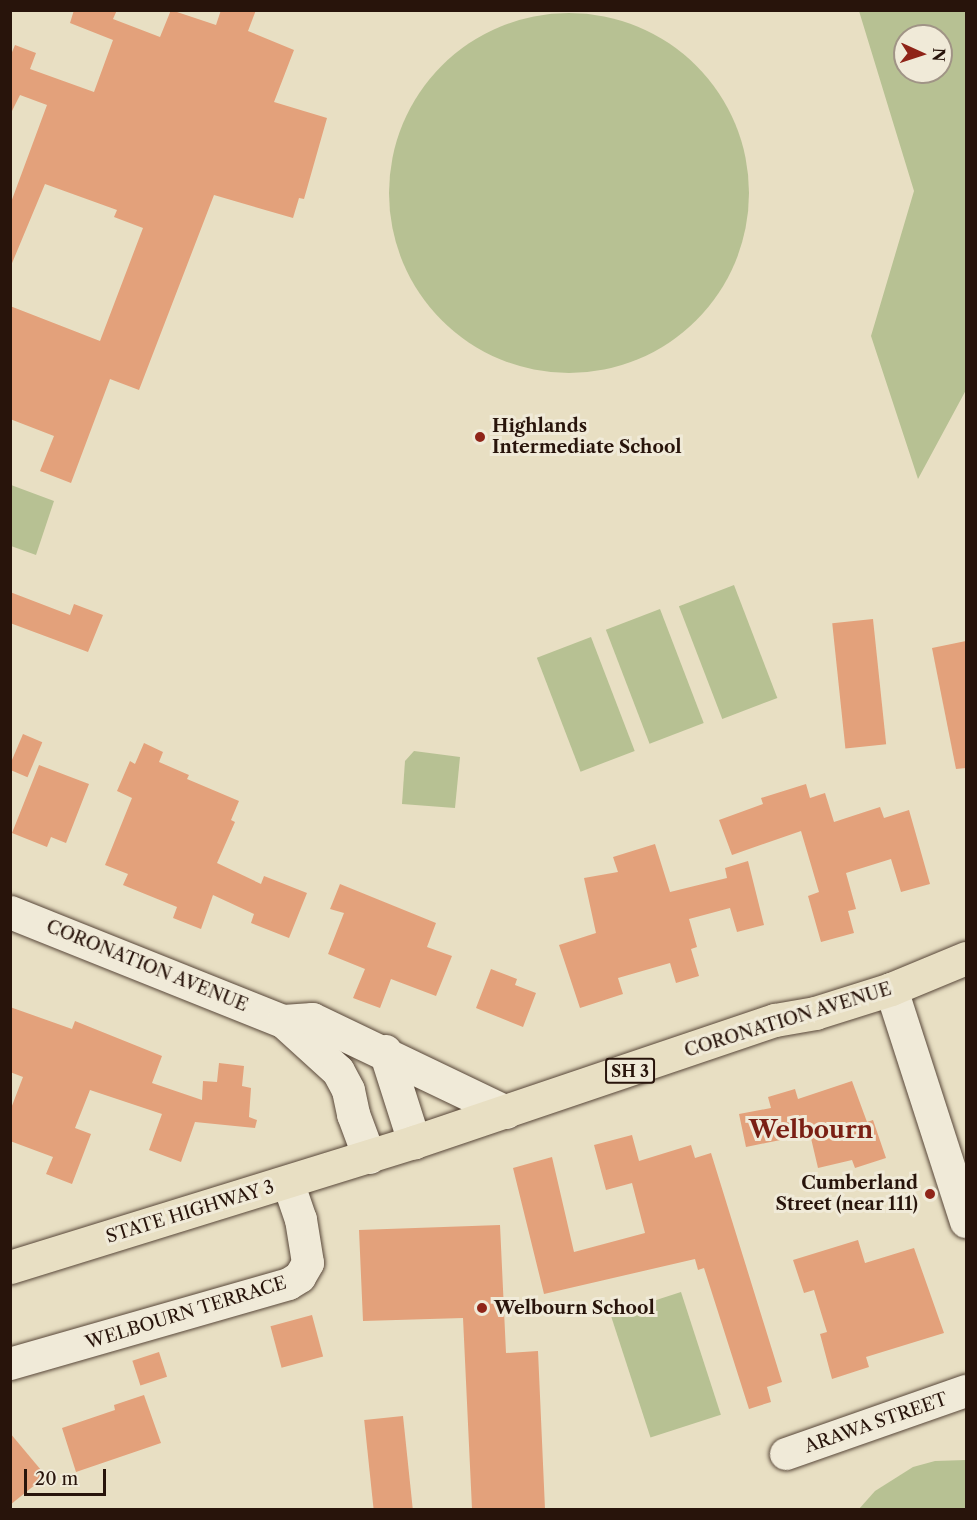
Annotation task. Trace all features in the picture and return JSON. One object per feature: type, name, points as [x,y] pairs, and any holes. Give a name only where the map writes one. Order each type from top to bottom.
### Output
[{"type":"highway","name":"CORONATION AVENUE","points":[[369,1156],[775,1020],[815,1013],[891,988],[966,958]]},
{"type":"highway","name":"STATE HIGHWAY 3","points":[[10,1268],[369,1156]]},
{"type":"main road","name":"CORONATION AVENUE","points":[[10,912],[283,1021],[338,1071],[348,1090],[352,1114],[369,1156]]},
{"type":"main road","points":[[891,988],[966,1221]]},
{"type":"main road","name":"CORONATION AVENUE","points":[[283,1021],[312,1019],[386,1051],[506,1112]]},
{"type":"main road","points":[[386,1051],[414,1142]]},
{"type":"street","name":"WELBOURN TERRACE","points":[[10,1364],[290,1284],[300,1276],[308,1263],[301,1220],[288,1182]]},
{"type":"street","name":"ARAWA STREET","points":[[786,1454],[966,1391]]},
{"type":"green space","points":[[859,11],[966,11],[966,390],[918,479],[871,336],[914,191]]},
{"type":"green space","points":[[551,13],[587,13],[638,26],[669,43],[697,65],[719,93],[736,124],[746,158],[749,193],[746,228],[736,262],[719,293],[697,321],[669,343],[638,360],[587,373],[551,373],[500,360],[469,343],[441,321],[419,293],[402,262],[389,211],[389,175],[402,124],[419,93],[441,65],[469,43],[500,26]]},
{"type":"green space","points":[[11,485],[54,501],[36,555],[11,546]]},
{"type":"green space","points":[[734,585],[777,698],[722,719],[679,606]]},
{"type":"green space","points":[[660,609],[704,723],[650,744],[606,630]]},
{"type":"green space","points":[[591,637],[635,751],[581,772],[537,658]]},
{"type":"green space","points":[[414,751],[460,757],[455,808],[402,804],[405,761]]},
{"type":"green space","points":[[681,1292],[721,1415],[650,1438],[611,1315]]},
{"type":"green space","points":[[966,1460],[966,1509],[859,1509],[875,1491],[913,1467],[935,1461]]},
{"type":"building","points":[[74,10],[117,10],[113,19],[160,37],[171,10],[216,25],[221,10],[256,10],[248,31],[294,50],[274,102],[327,118],[304,199],[299,198],[293,218],[214,195],[139,390],[110,379],[71,483],[40,471],[54,436],[10,419],[10,306],[100,341],[143,228],[114,217],[117,210],[45,184],[10,268],[10,205],[47,105],[20,95],[10,115],[10,57],[15,45],[36,53],[30,69],[94,92],[113,40],[70,23]]},
{"type":"building","points":[[10,592],[70,615],[74,604],[103,615],[88,652],[10,623]]},
{"type":"building","points":[[873,619],[886,744],[845,749],[832,623]]},
{"type":"building","points":[[966,641],[966,768],[956,769],[932,648]]},
{"type":"building","points":[[23,734],[42,742],[27,777],[10,770]]},
{"type":"building","points":[[144,743],[163,752],[159,762],[189,775],[187,779],[239,801],[231,820],[235,822],[217,863],[261,884],[264,876],[307,893],[289,938],[251,923],[254,914],[213,895],[201,929],[173,918],[177,907],[123,885],[128,874],[105,865],[132,798],[117,791],[130,761],[135,764]]},
{"type":"building","points":[[39,765],[89,784],[66,843],[51,837],[47,847],[12,833]]},
{"type":"building","points":[[806,784],[810,798],[825,793],[834,822],[880,807],[884,818],[909,810],[930,884],[901,892],[891,859],[846,873],[856,909],[848,911],[854,933],[821,942],[808,896],[819,892],[801,831],[732,855],[719,820],[763,804],[761,798]]},
{"type":"building","points":[[655,844],[670,892],[727,878],[725,868],[748,861],[764,925],[737,932],[730,908],[689,919],[697,947],[691,949],[699,976],[676,983],[670,963],[618,978],[623,994],[580,1008],[559,945],[596,933],[584,878],[618,872],[613,857]]},
{"type":"building","points":[[340,884],[436,923],[427,947],[452,956],[436,996],[391,979],[380,1008],[353,998],[365,969],[328,954],[344,913],[330,909]]},
{"type":"building","points":[[491,969],[517,979],[515,985],[536,993],[523,1027],[476,1008]]},
{"type":"building","points":[[10,1007],[72,1029],[75,1021],[162,1056],[152,1083],[202,1100],[203,1081],[217,1082],[219,1063],[244,1066],[242,1086],[251,1088],[249,1117],[257,1120],[255,1128],[195,1122],[181,1162],[149,1150],[162,1114],[90,1090],[75,1128],[91,1134],[72,1184],[46,1174],[53,1157],[10,1141],[10,1111],[23,1077],[10,1072]]},
{"type":"building","points":[[852,1081],[867,1122],[873,1120],[886,1158],[855,1168],[852,1160],[818,1168],[810,1134],[746,1147],[739,1114],[771,1108],[768,1097],[795,1089],[798,1099]]},
{"type":"building","points":[[632,1135],[639,1161],[691,1145],[695,1158],[711,1153],[782,1382],[767,1387],[771,1402],[749,1409],[704,1268],[698,1270],[695,1259],[544,1294],[513,1168],[552,1157],[574,1252],[645,1233],[632,1183],[606,1190],[594,1145]]},
{"type":"building","points":[[500,1225],[506,1353],[538,1351],[545,1509],[472,1509],[463,1318],[363,1321],[359,1230]]},
{"type":"building","points":[[858,1240],[865,1263],[914,1248],[944,1333],[866,1357],[869,1367],[832,1379],[820,1334],[827,1332],[814,1290],[804,1293],[793,1260]]},
{"type":"building","points":[[312,1315],[323,1357],[282,1368],[270,1326]]},
{"type":"building","points":[[159,1352],[167,1377],[140,1385],[132,1361]]},
{"type":"building","points":[[144,1395],[161,1443],[76,1472],[62,1428],[115,1410],[114,1405]]},
{"type":"building","points":[[403,1416],[413,1509],[374,1510],[364,1420]]},
{"type":"building","points":[[10,1433],[46,1476],[10,1505]]},
{"type":"place","name":"Highlands Intermediate School","points":[[480,437]]},
{"type":"place","name":"Cumberland Street (near 111)","points":[[930,1194]]},
{"type":"place","name":"Welbourn School","points":[[482,1308]]},
{"type":"district","name":"Welbourn","points":[[811,1130]]}]
